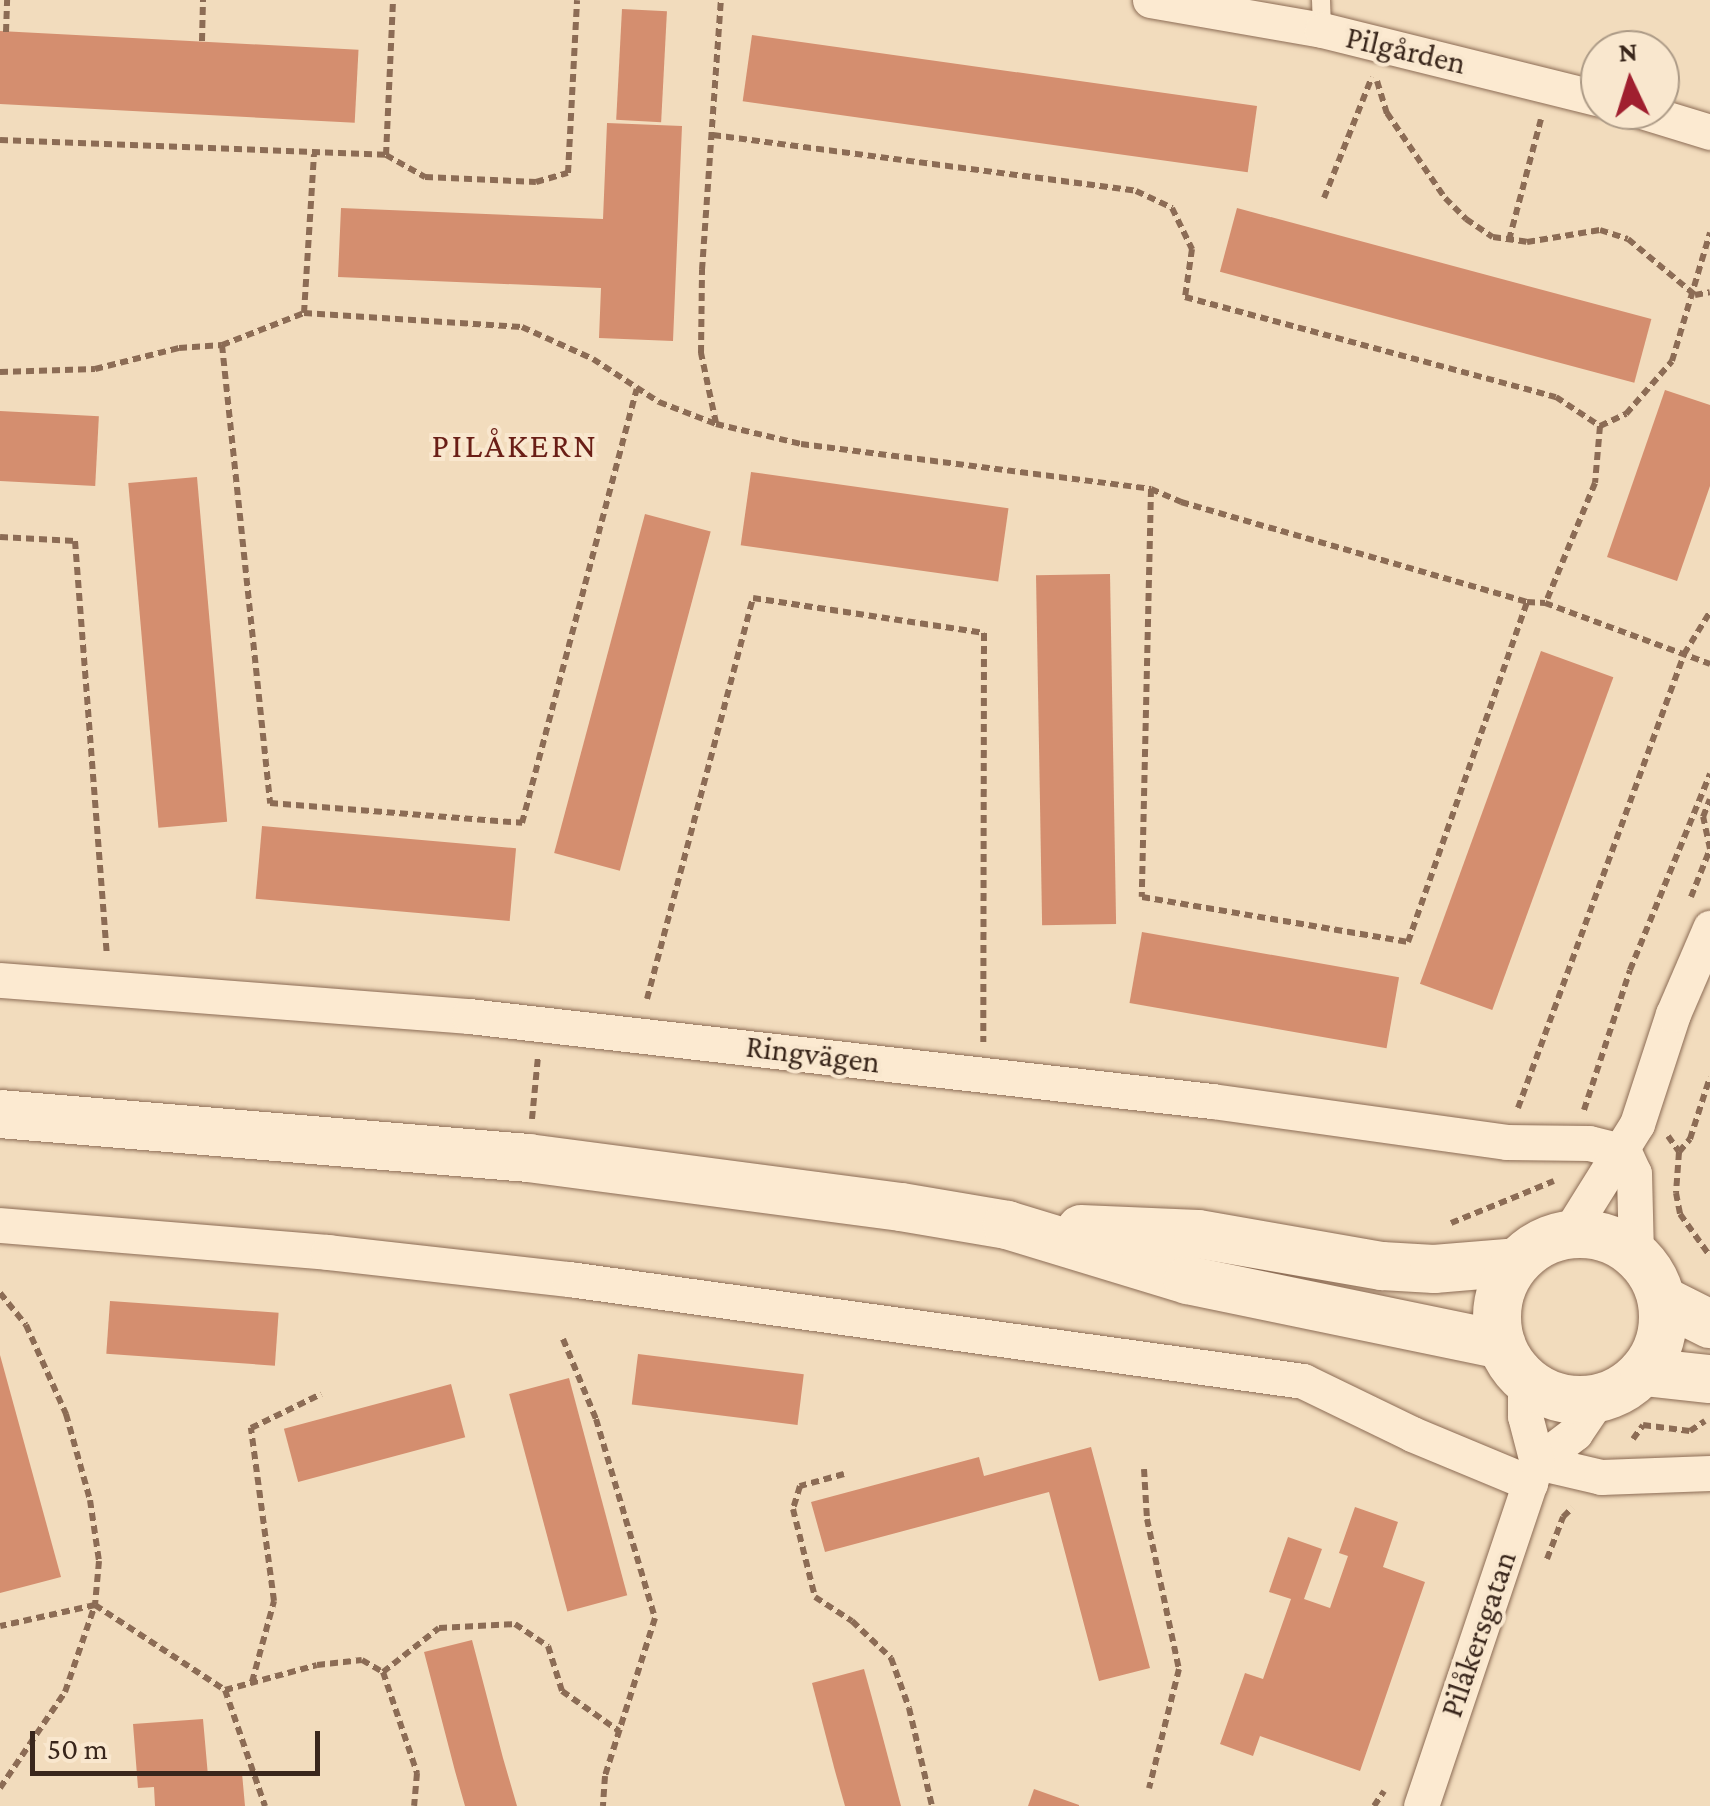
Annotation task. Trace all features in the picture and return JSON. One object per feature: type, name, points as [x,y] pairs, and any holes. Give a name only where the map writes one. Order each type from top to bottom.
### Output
[{"type":"main road","points":[[0,1114],[528,1158],[671,1174],[1007,1225],[1198,1234],[1382,1266],[1434,1269],[1517,1262]]},
{"type":"main road","points":[[1007,1225],[1188,1280],[1513,1362],[1560,1398],[1598,1399],[1630,1384],[1644,1372],[1661,1338],[1662,1300],[1636,1255],[1604,1238],[1567,1236],[1540,1244],[1517,1262],[1498,1301],[1513,1362]]},
{"type":"main road","points":[[1662,1300],[1710,1324]]},
{"type":"main road","points":[[1644,1372],[1710,1379]]},
{"type":"street","name":"Pilgården","points":[[1150,0],[1321,15],[1580,93]]},
{"type":"street","points":[[1680,123],[1710,132]]},
{"type":"street","points":[[1567,1236],[1624,1152],[1710,928]]},
{"type":"street","name":"Ringvägen","points":[[0,980],[108,985],[637,1034],[1506,1142],[1589,1143],[1624,1152]]},
{"type":"street","points":[[1624,1152],[1634,1173],[1636,1255]]},
{"type":"street","points":[[0,1225],[328,1252],[569,1279],[1303,1380],[1412,1434],[1533,1472],[1601,1477],[1710,1473]]},
{"type":"street","points":[[1513,1362],[1533,1472]]},
{"type":"street","points":[[1533,1472],[1575,1434],[1598,1399]]},
{"type":"street","name":"Pilåkersgatan","points":[[1421,1806],[1533,1472]]},
{"type":"path","points":[[202,41],[203,0]]},
{"type":"path","points":[[386,156],[393,0]]},
{"type":"path","points":[[0,140],[386,156],[425,177],[536,182],[568,172],[578,0]]},
{"type":"path","points":[[716,424],[701,353],[702,270],[721,0]]},
{"type":"path","points":[[4,5],[6,32]]},
{"type":"path","points":[[1324,198],[1374,71],[1387,113],[1445,198],[1466,220],[1493,237],[1509,240],[1600,230],[1628,239],[1695,295]]},
{"type":"path","points":[[1509,240],[1550,84]]},
{"type":"path","points":[[713,134],[1136,191],[1172,208],[1192,249],[1184,297],[1556,398],[1600,426]]},
{"type":"path","points":[[304,313],[314,154]]},
{"type":"path","points":[[1600,426],[1626,414],[1672,362],[1695,295],[1710,233]]},
{"type":"path","points":[[1695,295],[1710,292]]},
{"type":"path","points":[[0,372],[95,369],[179,348],[222,345],[304,313],[522,327],[593,359],[659,402],[716,424],[801,444],[1150,489],[1181,502],[1527,602],[1546,602],[1710,664]]},
{"type":"path","points":[[222,345],[270,803],[522,823],[638,388]]},
{"type":"path","points":[[1546,602],[1595,483],[1600,426]]},
{"type":"path","points":[[1150,489],[1142,897],[1408,942],[1527,602]]},
{"type":"path","points":[[0,537],[75,541],[108,985]]},
{"type":"path","points":[[637,1034],[753,598],[984,633],[983,1074]]},
{"type":"path","points":[[1506,1142],[1684,654],[1710,612]]},
{"type":"path","points":[[1582,1115],[1630,970],[1710,774]]},
{"type":"path","points":[[1710,799],[1706,816],[1710,848]]},
{"type":"path","points":[[1690,820],[1706,816]]},
{"type":"path","points":[[1710,1077],[1694,1130],[1679,1152],[1676,1193],[1688,1232],[1710,1256]]},
{"type":"path","points":[[1683,1128],[1694,1130]]},
{"type":"path","points":[[1438,1234],[1458,1217],[1548,1185],[1560,1176]]},
{"type":"path","points":[[0,1293],[26,1325],[66,1414],[92,1515],[99,1561],[95,1605],[65,1692],[0,1788]]},
{"type":"path","points":[[563,1340],[596,1419],[655,1618],[605,1776],[603,1806]]},
{"type":"path","points":[[252,1683],[274,1601],[252,1428],[321,1394]]},
{"type":"path","points":[[1544,1566],[1563,1517],[1619,1462],[1643,1425],[1690,1430],[1710,1417]]},
{"type":"path","points":[[1144,1470],[1147,1518],[1179,1670],[1150,1788]]},
{"type":"path","points":[[844,1474],[800,1486],[793,1509],[815,1597],[852,1621],[891,1658],[909,1708],[932,1806]]},
{"type":"path","points":[[0,1626],[95,1605],[225,1690],[265,1806]]},
{"type":"path","points":[[383,1672],[439,1628],[515,1624],[548,1646],[562,1691],[619,1731]]},
{"type":"path","points":[[225,1690],[317,1666],[362,1660],[383,1672],[416,1773],[416,1805]]},
{"type":"path","points":[[1374,1806],[1390,1774]]},
{"type":"building","points":[[622,9],[667,11],[661,122],[616,120]]},
{"type":"building","points":[[0,31],[359,50],[355,123],[0,104]]},
{"type":"building","points":[[752,35],[1257,106],[1248,172],[743,101]]},
{"type":"building","points":[[607,123],[682,126],[673,341],[599,338],[601,288],[338,277],[341,208],[603,219]]},
{"type":"building","points":[[1237,208],[1651,319],[1634,383],[1220,272]]},
{"type":"building","points":[[1665,390],[1710,405],[1710,486],[1677,581],[1607,557]]},
{"type":"building","points":[[0,411],[99,416],[95,486],[0,481]]},
{"type":"building","points":[[751,472],[1008,508],[998,581],[741,545]]},
{"type":"building","points":[[197,477],[227,822],[158,828],[128,483]]},
{"type":"building","points":[[645,514],[711,532],[620,871],[554,853]]},
{"type":"building","points":[[1110,574],[1116,924],[1042,925],[1036,575]]},
{"type":"building","points":[[1541,651],[1613,677],[1492,1010],[1420,984]]},
{"type":"building","points":[[262,826],[516,848],[510,921],[256,899]]},
{"type":"building","points":[[1142,932],[1399,977],[1387,1048],[1129,1003]]},
{"type":"building","points":[[110,1301],[279,1313],[275,1366],[106,1354]]},
{"type":"building","points":[[638,1354],[804,1374],[798,1425],[632,1405]]},
{"type":"building","points":[[0,1355],[61,1577],[0,1593]]},
{"type":"building","points":[[569,1378],[627,1595],[567,1611],[509,1394]]},
{"type":"building","points":[[451,1384],[465,1437],[298,1482],[284,1429]]},
{"type":"building","points":[[1091,1447],[1150,1668],[1099,1681],[1049,1492],[825,1552],[811,1502],[979,1457],[984,1476]]},
{"type":"building","points":[[1355,1507],[1398,1522],[1383,1567],[1425,1582],[1360,1771],[1260,1736],[1253,1756],[1220,1744],[1245,1673],[1263,1679],[1291,1599],[1269,1592],[1288,1537],[1322,1549],[1304,1599],[1330,1608],[1348,1556],[1339,1553]]},
{"type":"building","points":[[472,1640],[517,1806],[465,1806],[455,1771],[424,1652]]},
{"type":"building","points":[[864,1669],[901,1806],[845,1806],[835,1771],[812,1683]]},
{"type":"building","points":[[203,1719],[208,1776],[242,1773],[245,1806],[155,1806],[154,1787],[138,1788],[133,1724]]},
{"type":"building","points":[[1034,1789],[1079,1805],[1079,1806],[1028,1806]]},
{"type":"district","name":"PILÅKERN","points":[[515,446]]}]
